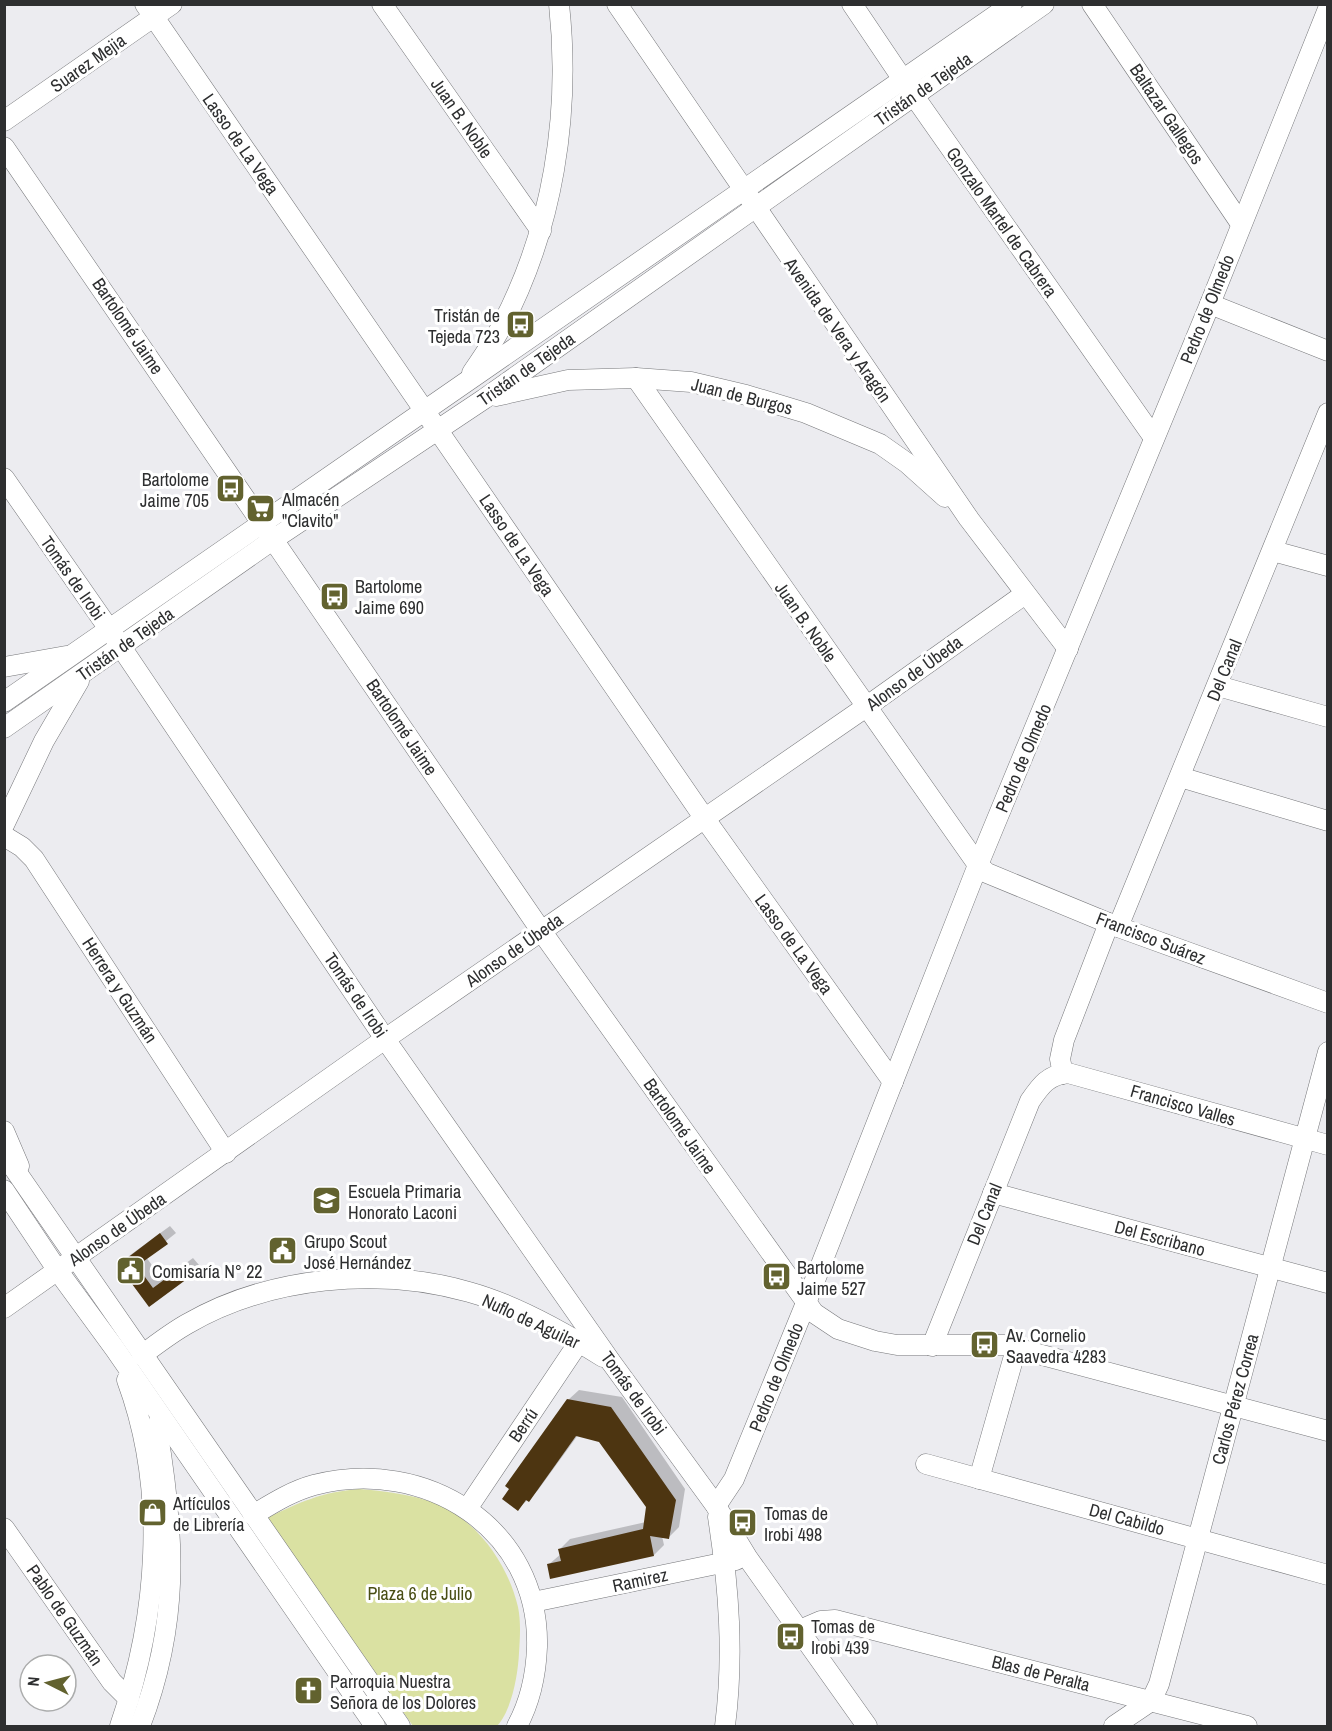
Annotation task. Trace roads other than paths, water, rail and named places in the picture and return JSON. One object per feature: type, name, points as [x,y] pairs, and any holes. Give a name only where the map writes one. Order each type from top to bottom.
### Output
[{"type":"street","name":"Suarez Mejia","points":[[4,121],[149,11],[172,4]]},
{"type":"street","name":"Juan B. Noble","points":[[382,4],[541,231]]},
{"type":"street","points":[[467,381],[501,328],[541,231],[557,148],[562,85],[559,4]]},
{"type":"street","name":"Avenida de Vera y Aragón","points":[[617,4],[969,519],[1068,649]]},
{"type":"street","name":"Gonzalo Martel de Cabrera","points":[[852,4],[1154,438]]},
{"type":"street","name":"Tristán de Tejeda","points":[[909,88],[1012,4]]},
{"type":"street","name":"Tristán de Tejeda","points":[[4,702],[467,381],[749,199],[909,88],[1044,4]]},
{"type":"street","name":"Baltazar Gallegos","points":[[1092,4],[1242,224]]},
{"type":"street","name":"Pedro de Olmedo","points":[[716,1506],[734,1479],[806,1303],[978,865],[1210,304],[1328,9]]},
{"type":"street","name":"Lasso de La Vega","points":[[149,11],[705,819],[893,1082]]},
{"type":"street","name":"Bartolomé Jaime","points":[[4,147],[542,932],[806,1303],[822,1320],[849,1334],[897,1345],[1004,1346],[1328,1431]]},
{"type":"street","name":"Tristán de Tejeda","points":[[4,728],[274,539],[484,399],[749,199]]},
{"type":"street","points":[[1210,304],[1328,351]]},
{"type":"street","name":"Juan B. Noble","points":[[636,378],[978,865]]},
{"type":"street","name":"Juan de Burgos","points":[[484,399],[568,380],[636,378],[692,382],[713,387],[806,413],[880,444],[907,463],[969,519]]},
{"type":"street","name":"Del Canal","points":[[932,1346],[1030,1101],[1050,1077],[1063,1074],[1060,1059],[1064,1040],[1180,777],[1327,418]]},
{"type":"street","name":"Tomás de Irobi","points":[[4,478],[121,647],[385,1039],[611,1362],[716,1506],[747,1557],[800,1630]]},
{"type":"street","points":[[1273,551],[1328,566]]},
{"type":"street","name":"Alonso de Úbeda","points":[[4,1308],[385,1039],[705,819],[1025,594]]},
{"type":"street","points":[[4,667],[75,654]]},
{"type":"street","points":[[4,825],[44,741],[83,674]]},
{"type":"street","points":[[1218,686],[1328,717]]},
{"type":"street","points":[[1180,777],[1328,821]]},
{"type":"street","name":"Herrera y Guzmán","points":[[4,836],[22,847],[34,859],[226,1153]]},
{"type":"street","name":"Francisco Suárez","points":[[978,865],[987,873],[1114,925],[1328,1003]]},
{"type":"street","name":"Carlos Pérez Correa","points":[[1151,1701],[1159,1684],[1328,1052]]},
{"type":"street","name":"Francisco Valles","points":[[1063,1074],[1068,1073],[1328,1145]]},
{"type":"street","points":[[4,1131],[30,1191]]},
{"type":"street","points":[[4,1154],[400,1726]]},
{"type":"street","points":[[4,1190],[58,1272],[115,1349],[375,1726]]},
{"type":"street","name":"Del Escribano","points":[[993,1193],[1328,1283]]},
{"type":"street","name":"Nuflo de Aguilar","points":[[142,1355],[187,1324],[234,1302],[274,1290],[319,1281],[375,1278],[428,1284],[469,1292],[504,1305],[579,1342],[611,1362]]},
{"type":"street","name":"Berrú","points":[[467,1509],[579,1342]]},
{"type":"street","points":[[115,1349],[133,1396],[140,1423],[153,1520],[151,1593],[145,1633],[120,1726]]},
{"type":"street","points":[[979,1479],[1016,1349]]},
{"type":"street","points":[[140,1726],[154,1682],[168,1617],[171,1587],[169,1507],[157,1429],[160,1417]]},
{"type":"street","name":"Del Cabildo","points":[[926,1464],[1328,1575]]},
{"type":"street","points":[[253,1515],[298,1490],[355,1479],[400,1483],[435,1492],[467,1509],[488,1525],[502,1540],[524,1577],[533,1602],[537,1631],[534,1683],[517,1726]]},
{"type":"street","points":[[716,1506],[730,1611],[731,1665],[725,1726]]},
{"type":"street","name":"Pablo de Guzmán","points":[[4,1528],[112,1682],[129,1699]]},
{"type":"street","name":"Ramirez","points":[[533,1602],[747,1557]]},
{"type":"street","name":"Blas de Peralta","points":[[800,1630],[821,1621],[835,1620],[1247,1726]]},
{"type":"street","points":[[800,1630],[867,1726]]},
{"type":"street","points":[[1114,1726],[1151,1701]]},
{"type":"place","name":"Tristán de Tejeda 723","points":[[521,325]]},
{"type":"place","name":"Bartolome Jaime 705","points":[[230,489]]},
{"type":"place","name":"Almacén \"Clavito\"","points":[[261,509]]},
{"type":"place","name":"Bartolome Jaime 690","points":[[334,596]]},
{"type":"place","name":"Escuela Primaria Honorato Laconi","points":[[327,1201]]},
{"type":"place","name":"Grupo Scout José Hernández","points":[[283,1251]]},
{"type":"place","name":"Comisaría N° 22","points":[[131,1271]]},
{"type":"place","name":"Bartolome Jaime 527","points":[[776,1277]]},
{"type":"place","name":"Av. Cornelio Saavedra 4283","points":[[985,1345]]},
{"type":"place","name":"Artículos de Librería","points":[[152,1513]]},
{"type":"place","name":"Tomas de Irobi 498","points":[[743,1523]]},
{"type":"place","name":"Tomas de Irobi 439","points":[[790,1636]]},
{"type":"place","name":"Parroquia Nuestra Señora de los Dolores","points":[[309,1691]]},
{"type":"park label","name":"Plaza 6 de Julio","points":[[420,1593]]}]
